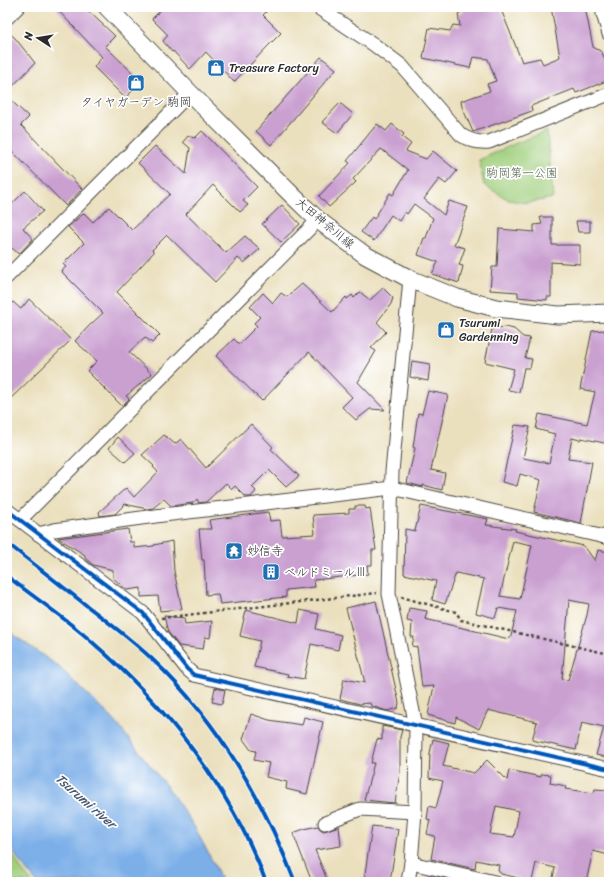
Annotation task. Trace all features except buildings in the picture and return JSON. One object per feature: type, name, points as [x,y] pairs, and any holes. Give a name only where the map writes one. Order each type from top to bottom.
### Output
[{"type":"main road","name":"大田神奈川線","points":[[107,7],[190,93],[318,220],[365,255],[410,279],[457,298],[496,308],[558,315],[609,313]]},
{"type":"street","points":[[7,18],[18,7]]},
{"type":"street","points":[[319,7],[402,66],[461,135],[473,142],[489,142],[609,94]]},
{"type":"street","points":[[603,7],[603,14],[609,34]]},
{"type":"street","points":[[7,277],[190,93]]},
{"type":"street","points":[[20,520],[318,220]]},
{"type":"street","points":[[408,882],[415,812],[416,726],[389,594],[392,472],[410,279]]},
{"type":"street","points":[[38,534],[54,530],[163,515],[392,488],[609,538]]},
{"type":"street","points":[[7,510],[143,613],[187,669],[194,675],[609,769]]},
{"type":"street","points":[[325,823],[360,809],[415,812]]},
{"type":"street","points":[[411,863],[495,882]]},
{"type":"path","points":[[149,620],[381,592],[456,612],[461,620],[609,654]]},
{"type":"green space","name":"駒岡第一公園","points":[[547,131],[553,198],[527,203],[509,200],[484,185],[479,160]]},
{"type":"green space","points":[[7,846],[21,869],[32,882],[7,882]]},
{"type":"water","name":"Tsurumi river","points":[[7,630],[59,667],[114,720],[168,788],[194,826],[222,882],[36,882],[19,861],[7,841]]},
{"type":"cycle path","points":[[7,510],[143,613],[187,669],[194,675],[609,769]]},
{"type":"cycle path","points":[[7,543],[115,627],[152,659],[197,708],[236,762],[253,791],[295,882]]},
{"type":"cycle path","points":[[7,576],[91,641],[119,666],[170,721],[194,751],[215,782],[252,847],[266,882]]},
{"type":"place","name":"Treasure Factory","points":[[216,68]]},
{"type":"place","name":"タイヤガーデン 駒岡","points":[[136,83]]},
{"type":"place","name":"Tsurumi Gardenning","points":[[446,330]]},
{"type":"place","name":"妙信寺","points":[[234,551]]},
{"type":"place","name":"ベルドミールⅢ","points":[[271,572]]}]
